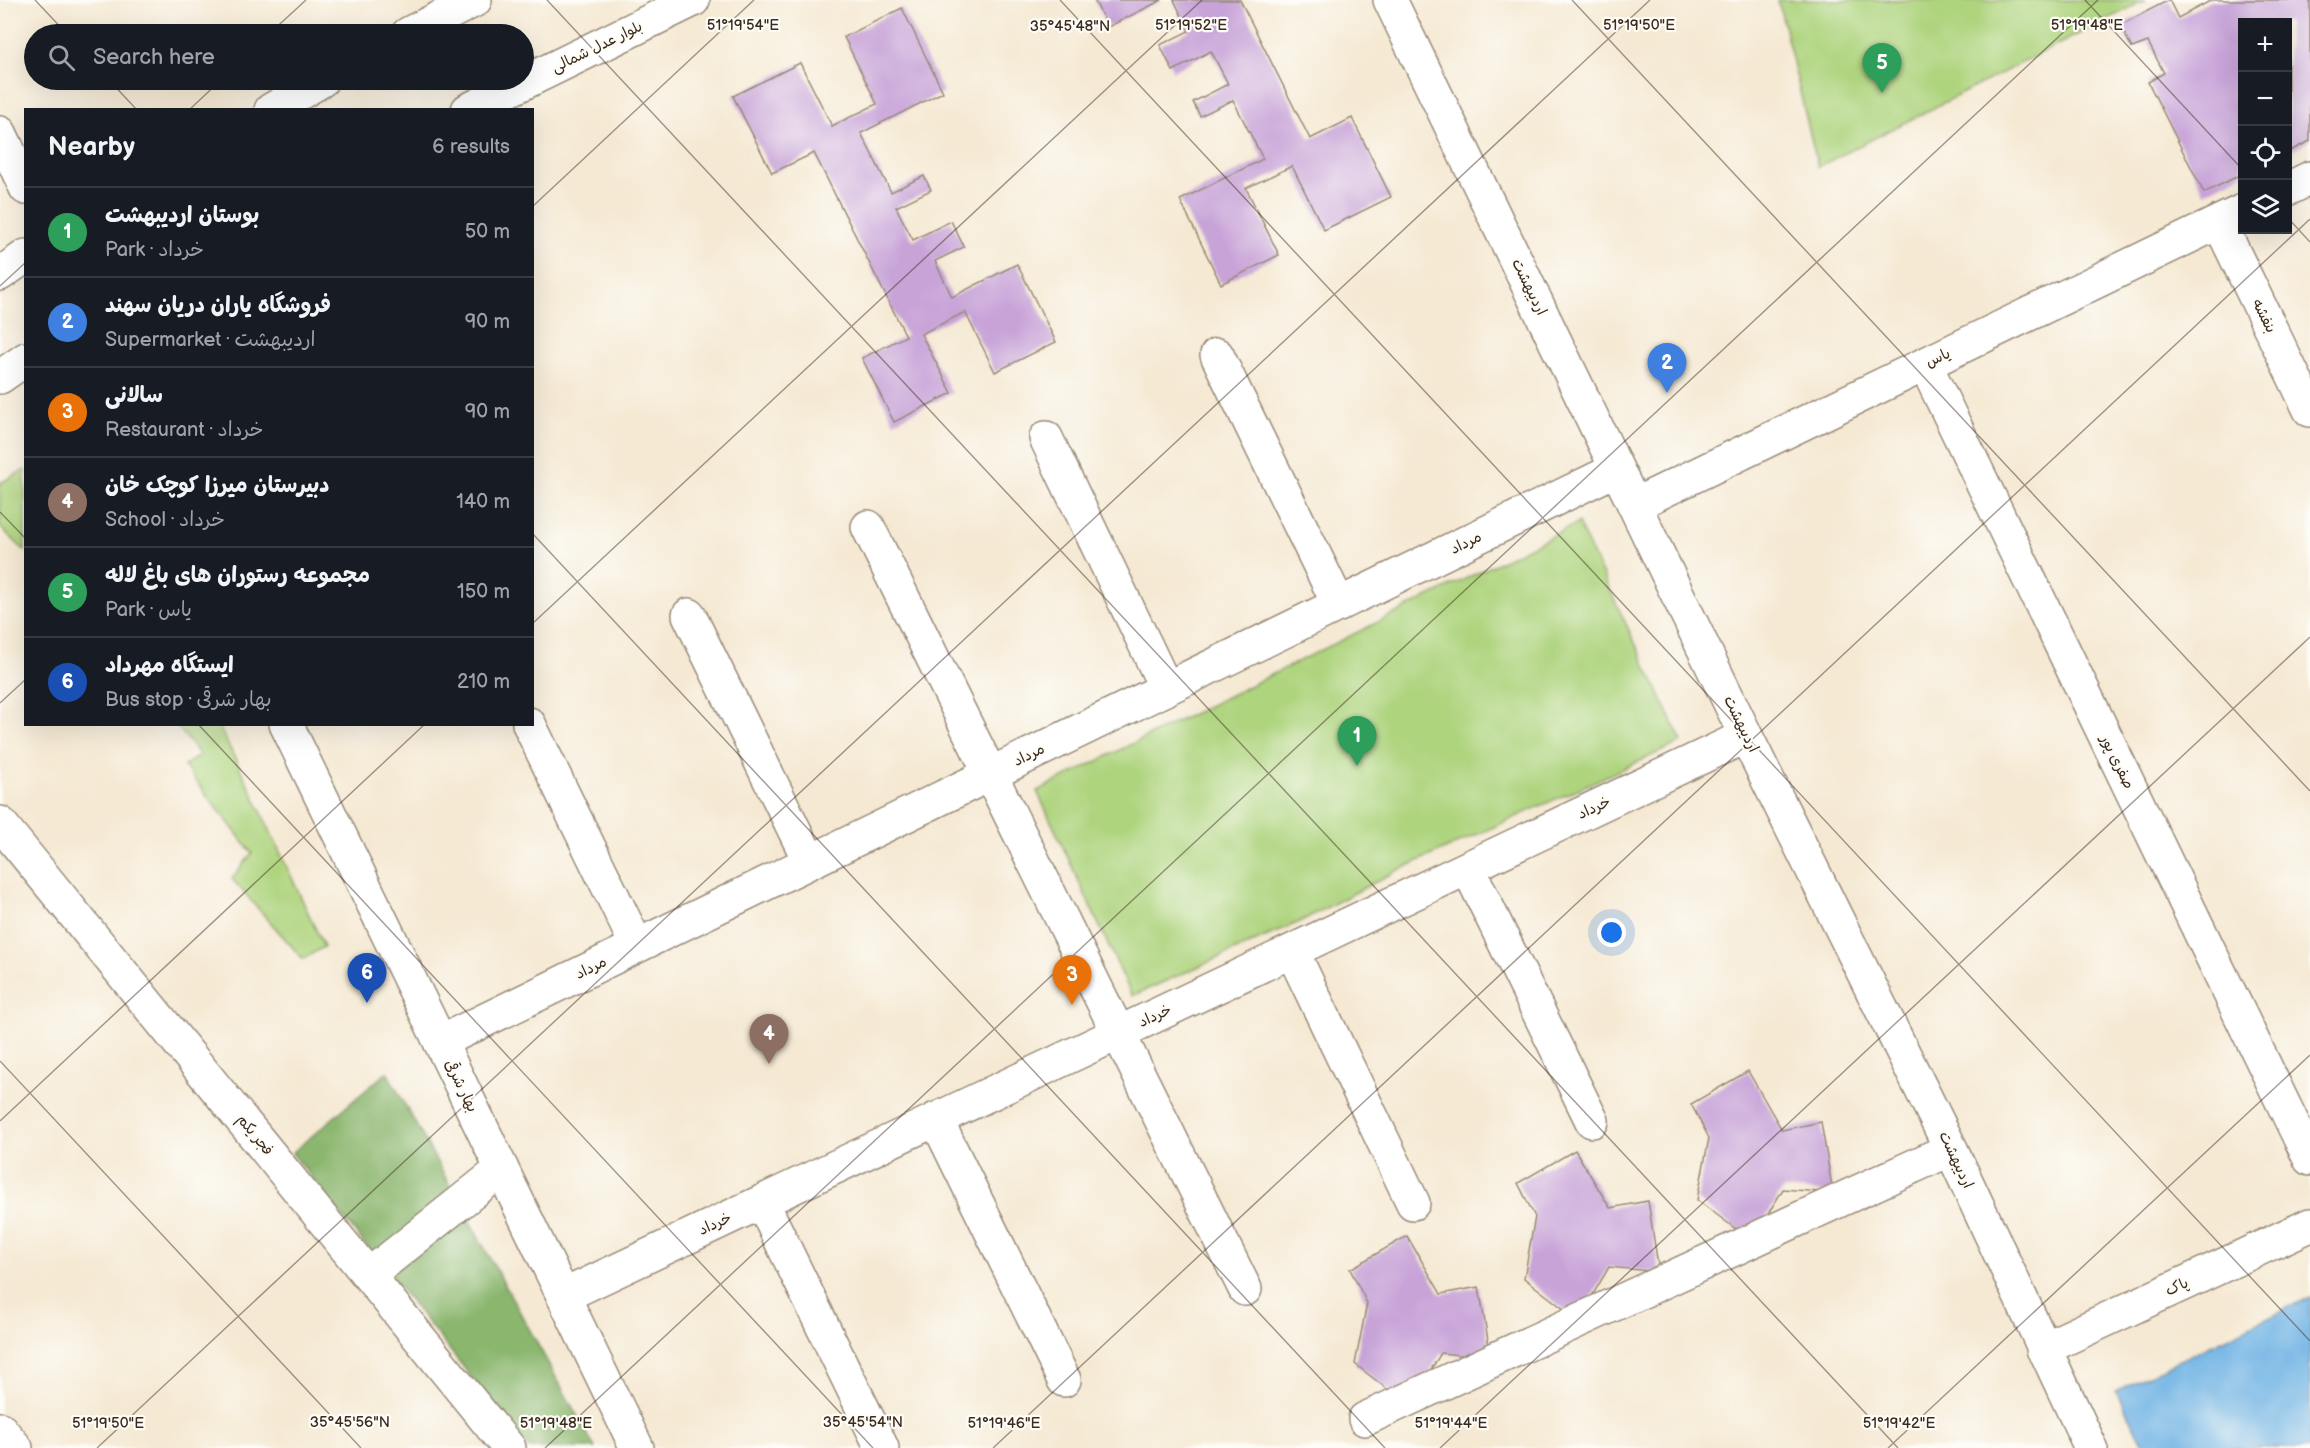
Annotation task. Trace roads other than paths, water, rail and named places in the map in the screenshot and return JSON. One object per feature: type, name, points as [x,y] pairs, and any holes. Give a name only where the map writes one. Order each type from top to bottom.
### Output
[{"type":"street","points":[[428,24],[475,0]]},
{"type":"street","name":"بلوار عدل شمالی","points":[[534,78],[693,0]]},
{"type":"street","name":"اردیبهشت","points":[[1390,0],[1746,736],[1951,1149],[2091,1448]]},
{"type":"street","points":[[274,108],[305,90]]},
{"type":"street","name":"بلوار عدل شمالی","points":[[472,108],[509,90]]},
{"type":"street","points":[[0,133],[24,184]]},
{"type":"street","points":[[2292,187],[2310,178]]},
{"type":"street","name":"یاس","points":[[1634,505],[2231,216]]},
{"type":"street","name":"بنفشه","points":[[2231,216],[2310,410]]},
{"type":"street","points":[[0,274],[24,257]]},
{"type":"street","points":[[1217,355],[1339,604]]},
{"type":"street","points":[[0,377],[24,359]]},
{"type":"street","name":"صفری پور","points":[[1924,364],[2310,1159]]},
{"type":"street","points":[[1046,438],[1166,688]]},
{"type":"street","name":"مرداد","points":[[440,1042],[1617,469]]},
{"type":"street","points":[[868,527],[1245,1289]]},
{"type":"street","points":[[689,615],[810,862]]},
{"type":"street","name":"بهار شرقی","points":[[287,726],[637,1448]]},
{"type":"street","points":[[530,726],[637,946]]},
{"type":"street","name":"خرداد","points":[[563,1296],[1746,736]]},
{"type":"street","name":"فجر یکم","points":[[0,823],[508,1448]]},
{"type":"street","points":[[1468,868],[1592,1121]]},
{"type":"street","points":[[1292,951],[1413,1203]]},
{"type":"street","points":[[936,1119],[1064,1380]]},
{"type":"street","points":[[1365,1419],[1951,1149]]},
{"type":"street","points":[[369,1275],[502,1169]]},
{"type":"street","points":[[762,1202],[882,1448]]},
{"type":"street","name":"پاک","points":[[2043,1349],[2310,1225]]},
{"type":"street","points":[[0,1429],[16,1448]]},
{"type":"water","points":[[2310,1297],[2310,1448],[2145,1448],[2116,1391]]},
{"type":"place","name":"مجموعه رستوران های باغ لاله","points":[[1882,93]]},
{"type":"place","name":"فروشگاه یاران دریان سهند","points":[[1667,393]]},
{"type":"place","name":"بوستان اردیبهشت","points":[[1357,766]]},
{"type":"place","name":"ایستگاه مهرداد","points":[[367,1003]]},
{"type":"place","name":"سالانی","points":[[1072,1005]]},
{"type":"place","name":"دبیرستان میرزا کوچک خان","points":[[769,1064]]}]
